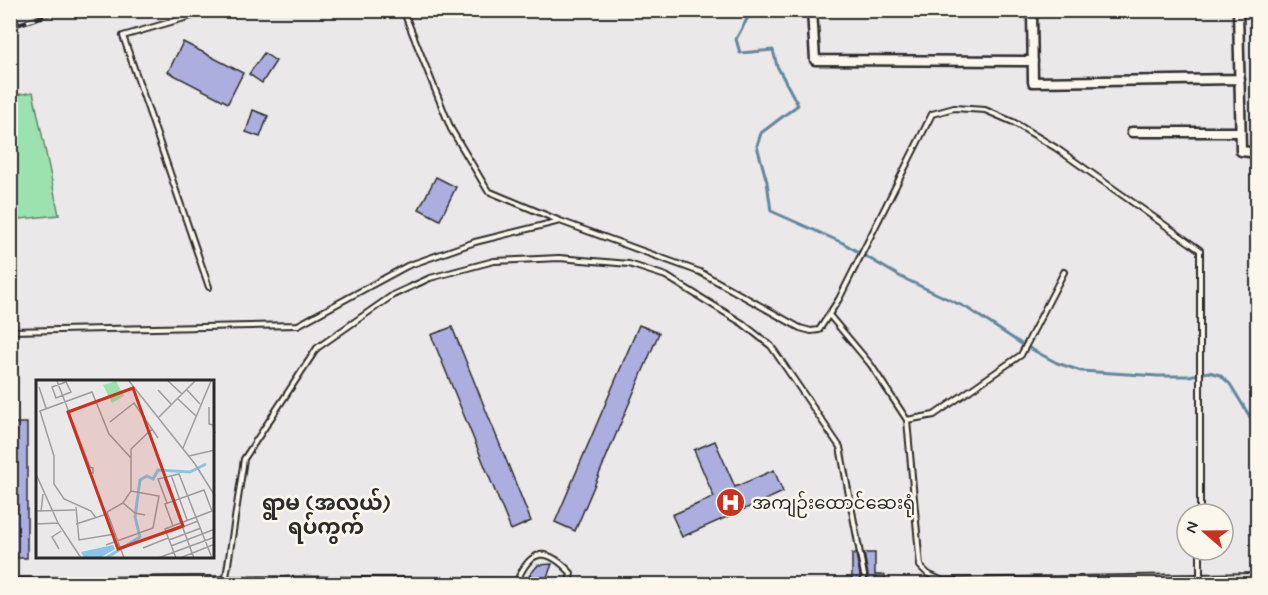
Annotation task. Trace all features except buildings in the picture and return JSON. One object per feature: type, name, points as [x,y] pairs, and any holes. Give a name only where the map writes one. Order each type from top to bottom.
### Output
[{"type":"street","points":[[812,10],[815,60],[1033,61]]},
{"type":"street","points":[[1032,10],[1033,82],[1239,79]]},
{"type":"street","points":[[1238,10],[1241,152],[1257,153]]},
{"type":"street","points":[[1132,132],[1240,132]]},
{"type":"lane","points":[[208,287],[123,36],[212,10]]},
{"type":"lane","points":[[402,10],[451,129],[488,190],[560,221],[700,272],[800,328],[811,331],[819,330],[830,316],[932,114],[954,108],[985,110],[1012,122],[1056,148],[1200,250],[1200,502]]},
{"type":"lane","points":[[10,331],[298,325],[407,266],[475,242],[560,221]]},
{"type":"lane","points":[[225,582],[244,459],[317,348],[393,295],[430,278],[494,261],[559,258],[629,264],[666,276],[742,323],[771,346],[840,447],[864,575],[863,585]]},
{"type":"lane","points":[[907,420],[934,414],[1021,355],[1064,272]]},
{"type":"lane","points":[[830,316],[871,365],[907,420],[920,566],[928,574],[943,583],[1257,576]]},
{"type":"lane","points":[[10,581],[195,579],[225,582],[518,583],[523,567],[530,558],[543,554],[561,561],[571,573],[569,585]]},
{"type":"lane","points":[[1200,562],[1200,585]]},
{"type":"lane","points":[[1130,585],[1131,578]]},
{"type":"lane","points":[[1086,585],[1087,579]]},
{"type":"green space","points":[[33,92],[59,215],[11,220],[11,96]]},
{"type":"waterway","points":[[752,10],[736,39],[740,53],[773,50],[777,66],[798,105],[761,133],[757,146],[767,182],[771,211],[843,243],[901,277],[967,308],[1020,343],[1057,363],[1081,371],[1158,376],[1189,376],[1209,372],[1220,375],[1230,384],[1258,430]]},
{"type":"railway","points":[[10,27],[61,10]]},
{"type":"place","name":"အကျဉ်းထောင်ဆေးရုံ","points":[[731,503]]},
{"type":"district","name":"ရွာမ (အလယ်) ရပ်ကွက်","points":[[326,515]]}]
